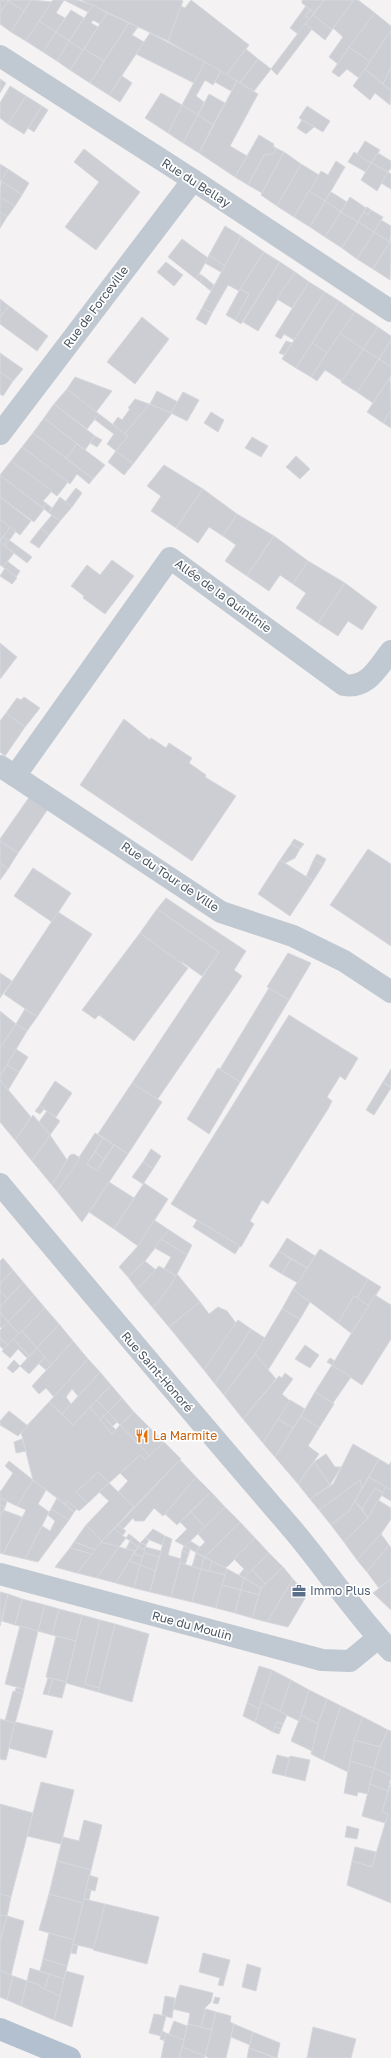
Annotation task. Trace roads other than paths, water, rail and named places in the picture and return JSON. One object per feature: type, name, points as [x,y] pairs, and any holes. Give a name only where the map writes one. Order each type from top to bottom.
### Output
[{"type":"main road","points":[[0,2029],[70,2058]]},
{"type":"street","name":"Rue du Bellay","points":[[0,56],[193,180],[391,311]]},
{"type":"street","name":"Rue de Forceville","points":[[0,434],[193,180]]},
{"type":"street","name":"Allée de la Quintinie","points":[[8,771],[170,558],[344,684],[353,686],[366,681],[391,651]]},
{"type":"street","name":"Rue du Tour de Ville","points":[[8,771],[221,912],[293,936],[344,961],[391,992]]},
{"type":"street","name":"Rue Saint-Honoré","points":[[0,1184],[127,1337],[322,1565],[385,1644]]},
{"type":"street","name":"Rue du Moulin","points":[[0,1574],[322,1660],[350,1661],[385,1644]]},
{"type":"place","name":"La Marmite","points":[[142,1436]]},
{"type":"place","name":"Immo Plus","points":[[299,1591]]}]
